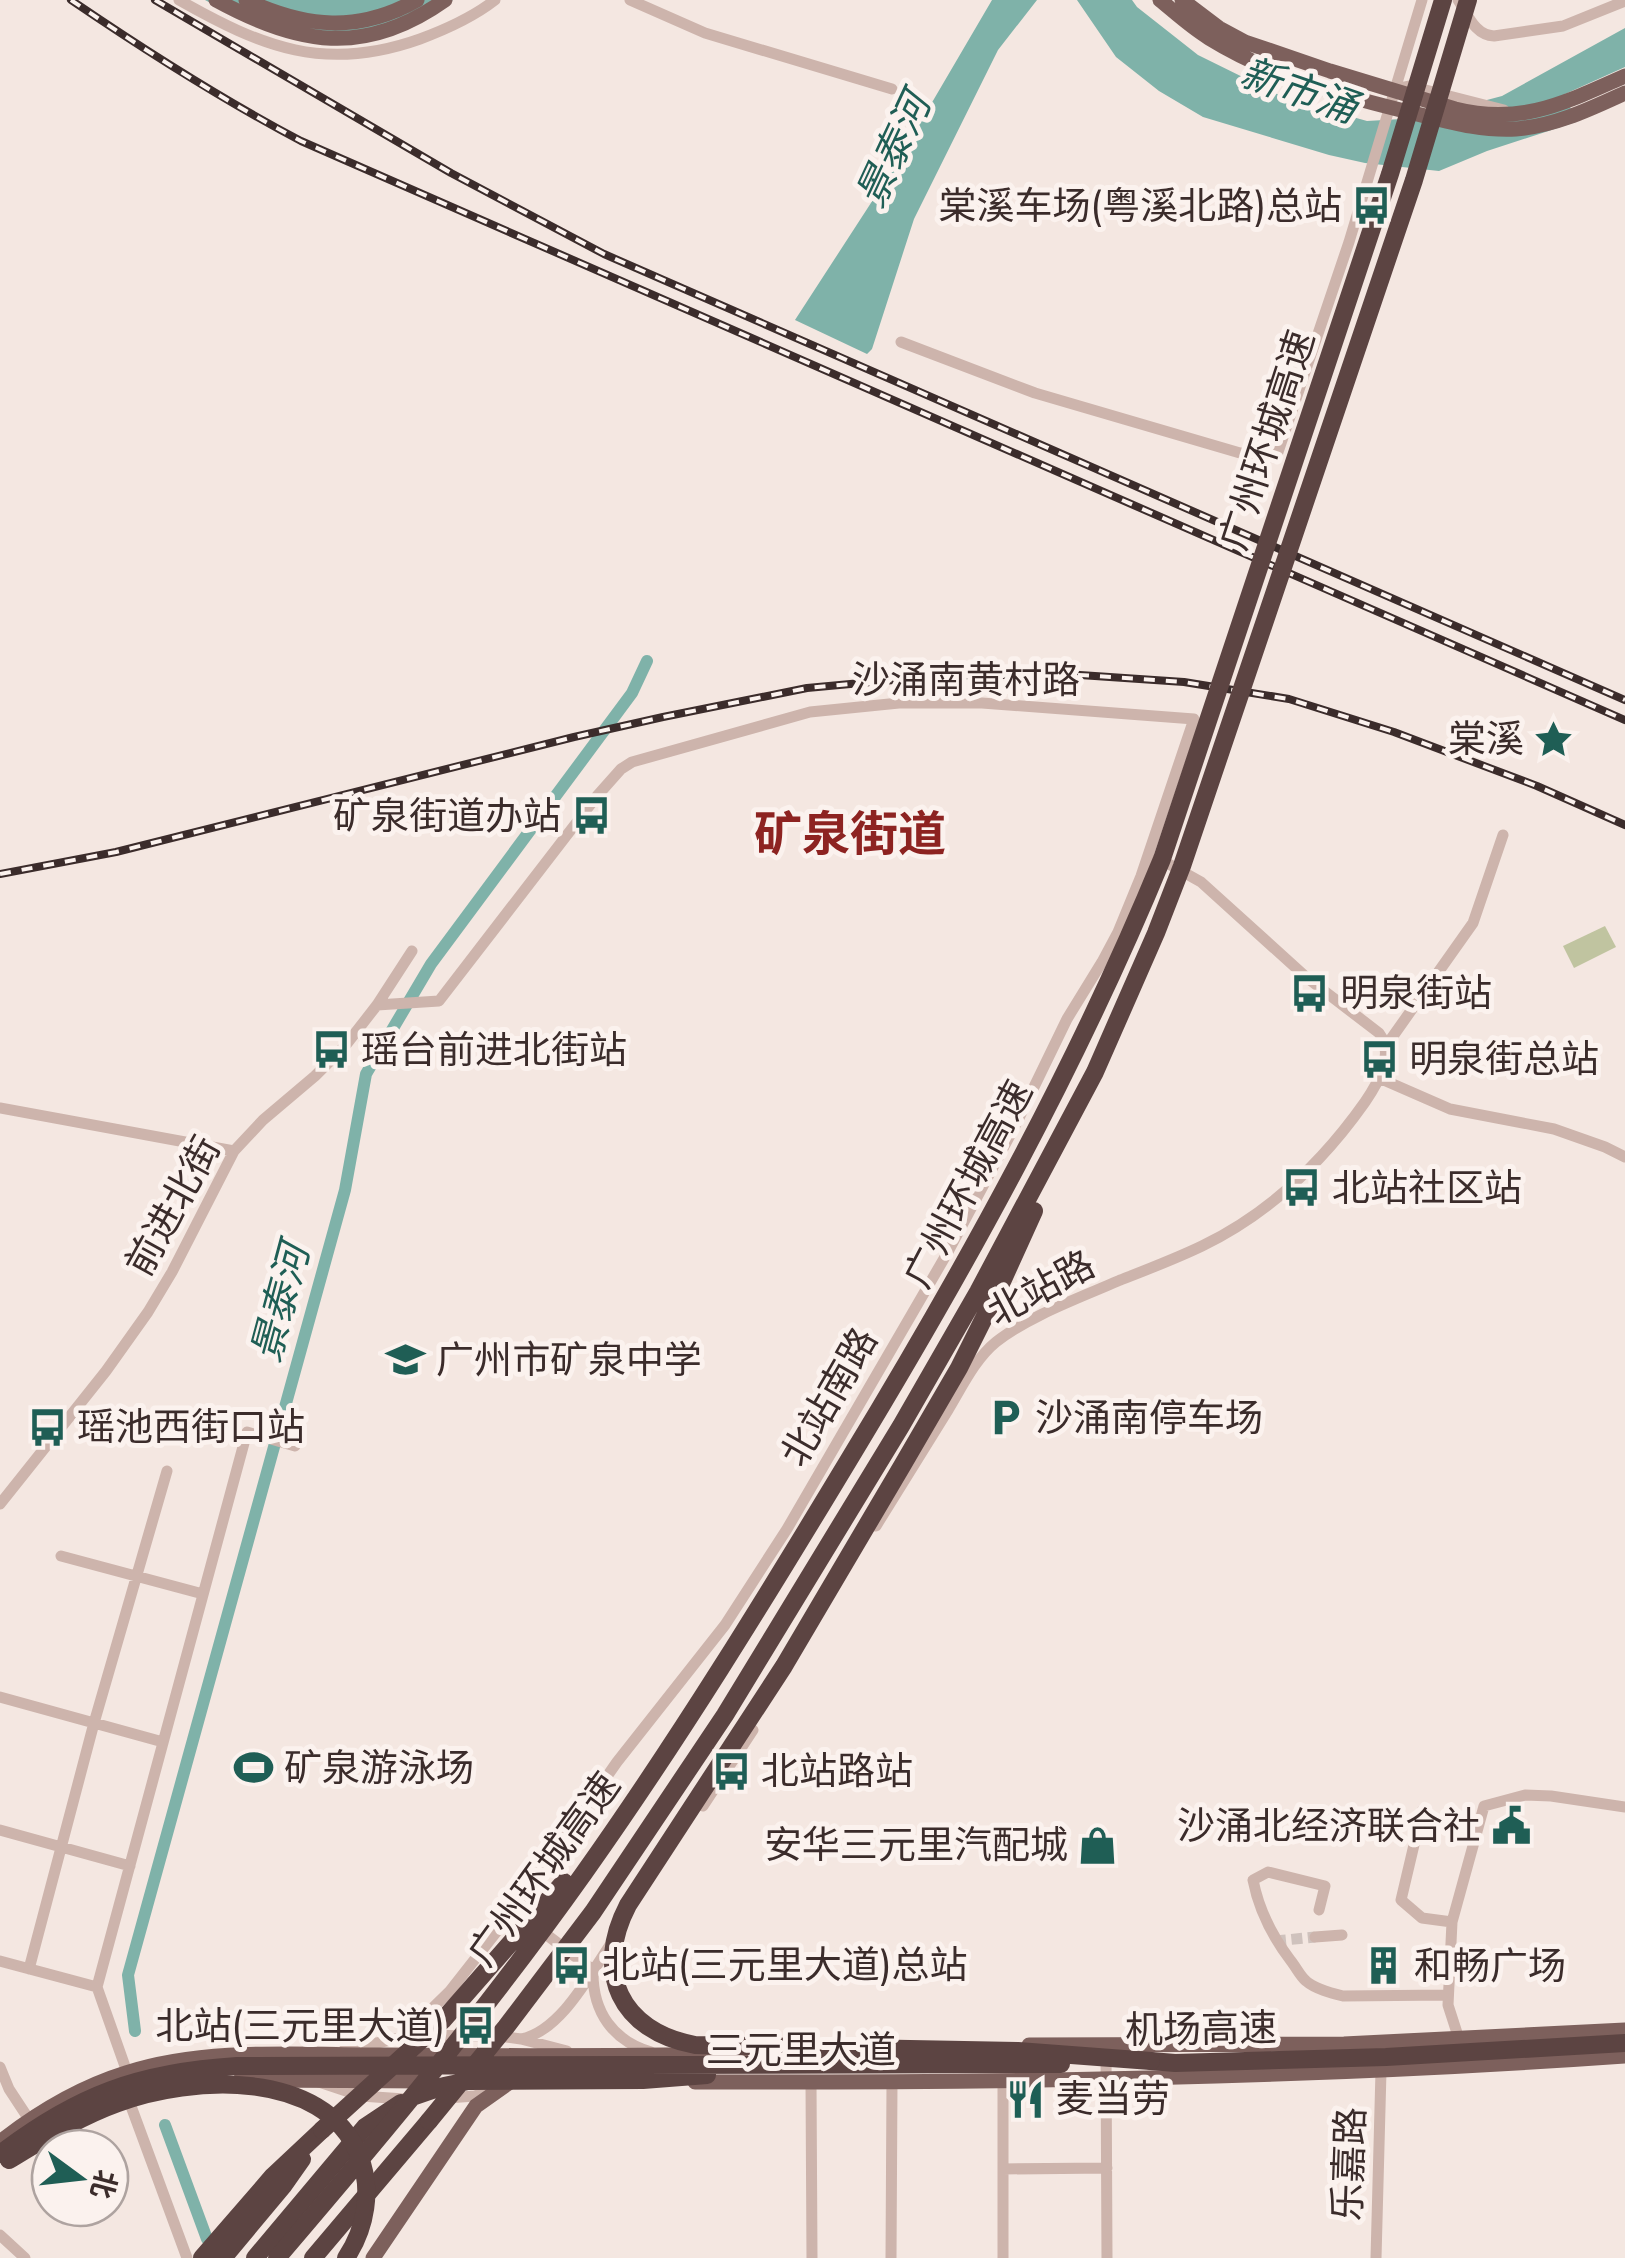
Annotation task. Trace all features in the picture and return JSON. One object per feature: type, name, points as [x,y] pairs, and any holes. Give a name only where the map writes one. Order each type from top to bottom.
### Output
[{"type":"highway","name":"广州环城高速","points":[[277,2258],[484,2007],[661,1760],[808,1529],[956,1277],[1034,1134],[1136,922],[1162,859],[1390,174],[1443,0]]},
{"type":"highway","name":"广州环城高速","points":[[313,2258],[506,2028],[593,1912],[725,1715],[901,1426],[1095,1072],[1182,866],[1414,180],[1468,0]]},
{"type":"highway","points":[[1095,1072],[1006,1273],[959,1368],[784,1666],[633,1896],[616,1930],[614,1962],[622,1998],[639,2021],[662,2036],[695,2045],[1018,2050],[1150,2061]]},
{"type":"highway","points":[[202,2258],[273,2176],[467,1994],[661,1760]]},
{"type":"highway","name":"机场高速","points":[[777,2066],[1338,2059],[1625,2043]]},
{"type":"highway","points":[[0,2154],[38,2126],[92,2096],[194,2069],[777,2066]]},
{"type":"highway","points":[[255,2258],[365,2128],[401,2103],[432,2089],[468,2081],[665,2078],[777,2066]]},
{"type":"highway","points":[[0,2169],[84,2116],[143,2094],[210,2085],[278,2091],[325,2112],[345,2132],[359,2155],[366,2200],[360,2231],[346,2258]]},
{"type":"highway","points":[[336,2258],[429,2121]]},
{"type":"highway","points":[[223,2258],[283,2186],[322,2130]]},
{"type":"main road","points":[[216,0],[272,28],[326,39],[392,29],[445,0]]},
{"type":"main road","points":[[246,0],[298,20],[336,24],[381,16],[417,0]]},
{"type":"main road","points":[[1160,0],[1201,33],[1253,62],[1314,85],[1465,125],[1520,128],[1562,120],[1625,93]]},
{"type":"main road","points":[[1182,0],[1244,42],[1473,114],[1523,114],[1554,107],[1625,76]]},
{"type":"main road","name":"三元里大道","points":[[67,2128],[128,2098],[161,2088],[206,2082],[1106,2079],[1150,2061],[1304,2045],[1625,2030]]},
{"type":"main road","name":"三元里大道","points":[[0,2142],[30,2120],[90,2087],[126,2072],[198,2059],[664,2055],[1106,2043],[1150,2061],[1381,2072],[1625,2056]]},
{"type":"main road","points":[[373,2258],[476,2106],[510,2082]]},
{"type":"main road","name":"三元里大道","points":[[0,2169],[30,2150]]},
{"type":"street","points":[[179,0],[261,41],[317,54],[356,54],[394,46],[466,20],[495,0]]},
{"type":"street","points":[[630,0],[705,32],[892,89]]},
{"type":"street","points":[[901,342],[1035,393],[1240,452],[1276,458],[1361,204],[1422,0]]},
{"type":"street","points":[[1458,0],[1478,31],[1486,36],[1563,26],[1625,1]]},
{"type":"street","name":"沙涌南黄村路","points":[[378,1005],[440,1001],[597,796],[632,762],[810,712],[899,703],[982,704],[1194,719]]},
{"type":"street","name":"北站南路","points":[[403,2037],[450,1991],[514,1910],[617,1762],[725,1626],[777,1545],[941,1263],[990,1174],[1066,1019],[1118,932],[1194,719]]},
{"type":"street","points":[[1386,1046],[1473,923],[1503,835]]},
{"type":"street","points":[[1149,854],[1201,882],[1306,977],[1371,1026],[1386,1046]]},
{"type":"street","name":"前进北街","points":[[0,1504],[140,1324],[172,1272],[234,1151],[263,1120],[333,1060],[378,1005],[412,950]]},
{"type":"street","name":"北站路","points":[[521,2039],[532,2037],[560,2016],[593,1970],[754,1729],[993,1344],[1012,1330],[1085,1295],[1202,1246],[1257,1214],[1299,1181],[1355,1115],[1379,1078],[1386,1046]]},
{"type":"street","points":[[1379,1078],[1450,1109],[1554,1129],[1605,1146],[1625,1158]]},
{"type":"street","points":[[0,1108],[234,1151]]},
{"type":"street","points":[[126,2072],[97,1987],[247,1432],[294,1446]]},
{"type":"street","points":[[28,1969],[166,1471]]},
{"type":"street","points":[[61,1556],[203,1594]]},
{"type":"street","points":[[0,1697],[163,1742]]},
{"type":"street","points":[[1459,2039],[1448,2005],[1452,1922],[1484,1806],[1525,1795],[1625,1807]]},
{"type":"street","points":[[1422,1811],[1401,1900],[1422,1918],[1452,1922]]},
{"type":"street","points":[[0,1830],[130,1866]]},
{"type":"street","points":[[1319,1910],[1325,1886],[1268,1872],[1253,1880],[1275,1940],[1307,1982],[1343,1996],[1448,1996]]},
{"type":"street","points":[[514,1910],[593,1970],[594,1994],[608,2026],[634,2046],[664,2055]]},
{"type":"street","points":[[1315,1937],[1342,1935]]},
{"type":"street","points":[[0,1961],[97,1987]]},
{"type":"street","points":[[322,2055],[403,2037],[458,2034],[521,2039],[581,2055]]},
{"type":"street","points":[[1106,2043],[1107,2258]]},
{"type":"street","points":[[0,2067],[34,2128]]},
{"type":"street","name":"乐嘉路","points":[[1376,2258],[1381,2072]]},
{"type":"street","points":[[1002,2258],[1003,2081]]},
{"type":"street","points":[[810,2082],[812,2258]]},
{"type":"street","points":[[891,2258],[892,2082]]},
{"type":"street","points":[[128,2098],[187,2258]]},
{"type":"street","points":[[1003,2170],[1107,2168]]},
{"type":"street","points":[[0,2235],[25,2258]]},
{"type":"green space","points":[[1605,926],[1616,947],[1574,968],[1563,946]]},
{"type":"water","points":[[205,0],[453,0],[438,10],[359,41],[237,17]]},
{"type":"water","points":[[992,0],[1037,0],[998,50],[914,219],[872,349],[867,354],[795,320],[893,169]]},
{"type":"water","points":[[1077,0],[1132,0],[1198,55],[1285,98],[1367,121],[1419,118],[1502,96],[1625,28],[1625,67],[1565,94],[1576,122],[1439,171],[1365,163],[1203,117],[1159,91],[1116,57]]},
{"type":"waterway","name":"景泰河","points":[[135,2031],[128,1975],[345,1190],[366,1074],[431,964],[632,693],[647,661]]},
{"type":"waterway","name":"景泰河","points":[[165,2125],[207,2239]]},
{"type":"tunnel","points":[[1275,1941],[1315,1937]]},
{"type":"railway","points":[[71,0],[184,74],[301,141],[1625,720]]},
{"type":"railway","points":[[155,0],[451,173],[604,254],[1625,700]]},
{"type":"railway","points":[[0,874],[116,852],[663,717],[807,688],[937,676],[1065,674],[1184,682],[1289,699],[1394,732],[1537,786],[1625,825]]},
{"type":"place","name":"棠溪车场(粤溪北路)总站","points":[[1372,206]]},
{"type":"place","name":"棠溪","points":[[1554,739]]},
{"type":"place","name":"矿泉街道办站","points":[[591,816]]},
{"type":"place","name":"明泉街站","points":[[1310,993]]},
{"type":"place","name":"瑶台前进北街站","points":[[331,1050]]},
{"type":"place","name":"明泉街总站","points":[[1379,1059]]},
{"type":"place","name":"北站社区站","points":[[1302,1188]]},
{"type":"place","name":"广州市矿泉中学","points":[[406,1360]]},
{"type":"place","name":"沙涌南停车场","points":[[1005,1418]]},
{"type":"place","name":"瑶池西街口站","points":[[47,1427]]},
{"type":"place","name":"矿泉游泳场","points":[[254,1768]]},
{"type":"place","name":"北站路站","points":[[731,1771]]},
{"type":"place","name":"沙涌北经济联合社","points":[[1511,1826]]},
{"type":"place","name":"安华三元里汽配城","points":[[1098,1845]]},
{"type":"place","name":"北站(三元里大道)总站","points":[[572,1965]]},
{"type":"place","name":"和畅广场","points":[[1384,1966]]},
{"type":"place","name":"北站(三元里大道)","points":[[475,2026]]},
{"type":"place","name":"麦当劳","points":[[1026,2099]]},
{"type":"district","name":"矿泉街道","points":[[850,834]]},
{"type":"water label","name":"新市涌","points":[[1299,90]]}]
